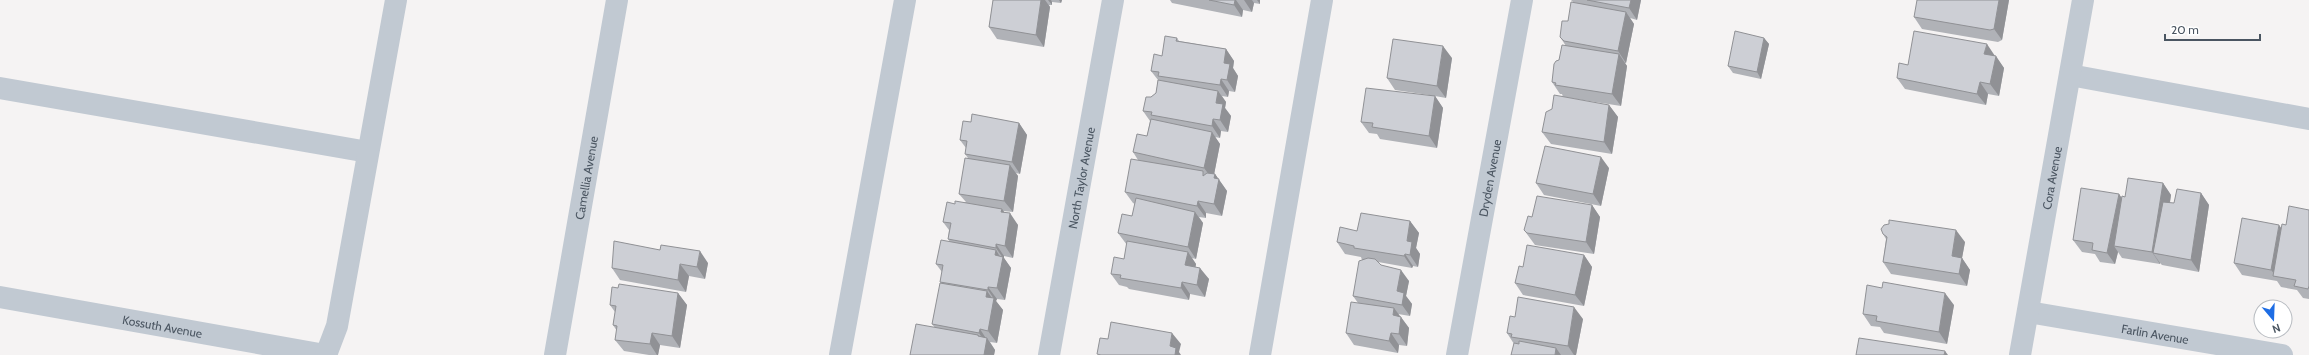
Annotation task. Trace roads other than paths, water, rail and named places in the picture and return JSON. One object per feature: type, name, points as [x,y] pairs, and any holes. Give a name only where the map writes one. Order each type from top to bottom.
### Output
[{"type":"street","points":[[326,355],[337,326],[396,0]]},
{"type":"street","name":"Camellia Avenue","points":[[555,355],[617,0]]},
{"type":"street","points":[[840,355],[905,0]]},
{"type":"street","name":"North Taylor Avenue","points":[[1049,355],[1113,0]]},
{"type":"street","points":[[1260,355],[1322,0]]},
{"type":"street","name":"Dryden Avenue","points":[[1458,355],[1522,0]]},
{"type":"street","name":"Cora Avenue","points":[[2020,355],[2083,0]]},
{"type":"street","points":[[2070,75],[2309,119]]},
{"type":"street","points":[[0,88],[368,152]]},
{"type":"street","name":"Kossuth Avenue","points":[[0,297],[326,355]]},
{"type":"street","name":"Farlin Avenue","points":[[2028,312],[2282,355]]}]
